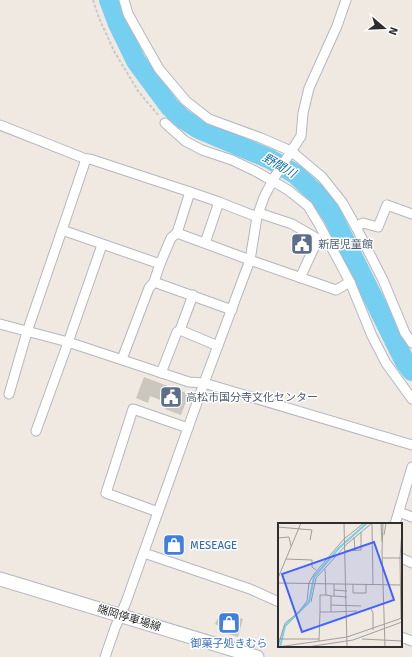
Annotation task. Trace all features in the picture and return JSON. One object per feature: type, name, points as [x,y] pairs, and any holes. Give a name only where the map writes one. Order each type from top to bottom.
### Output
[{"type":"main road","name":"端岡停車場線","points":[[0,579],[257,657]]},
{"type":"street","points":[[124,0],[128,14],[159,69],[186,101],[210,119],[261,138],[290,153],[322,177],[342,202],[356,227],[383,280],[406,333],[412,343]]},
{"type":"street","points":[[104,657],[126,602],[204,383],[250,260],[258,215],[264,197],[273,179],[301,136],[303,113],[309,88],[346,0]]},
{"type":"street","points":[[165,123],[185,141],[202,150],[238,163],[273,179],[308,206],[350,282],[372,336],[386,363],[412,399]]},
{"type":"street","points":[[0,125],[86,159],[90,159],[258,215],[292,224],[330,244]]},
{"type":"street","points":[[9,394],[27,332],[86,159]]},
{"type":"street","points":[[122,360],[149,288],[154,282],[171,238],[177,233],[190,192]]},
{"type":"street","points":[[205,243],[219,202]]},
{"type":"street","points":[[356,227],[363,223],[378,227],[387,205],[412,214]]},
{"type":"street","points":[[62,230],[160,264]]},
{"type":"street","points":[[177,233],[336,290],[350,282]]},
{"type":"street","points":[[300,278],[318,239]]},
{"type":"street","points":[[36,431],[102,244]]},
{"type":"street","points":[[154,282],[232,310]]},
{"type":"street","points":[[161,373],[193,296]]},
{"type":"street","points":[[0,324],[68,342],[189,382],[204,383],[412,445]]},
{"type":"street","points":[[180,330],[218,346]]},
{"type":"street","points":[[158,512],[106,492],[133,409],[188,428]]},
{"type":"street","points":[[395,523],[412,467]]},
{"type":"street","points":[[399,512],[412,517]]},
{"type":"street","points":[[144,553],[250,589],[278,602]]},
{"type":"street","points":[[402,558],[412,562]]},
{"type":"street","points":[[402,637],[412,641]]},
{"type":"path","points":[[93,0],[99,18],[114,51],[138,91],[165,123]]},
{"type":"building","name":"高松市国分寺文化センター","points":[[144,377],[189,394],[181,415],[165,409],[168,403],[150,396],[148,403],[136,398]]},
{"type":"building","name":"MESEAGE","points":[[173,534],[182,537],[174,556],[165,553]]},
{"type":"building","points":[[221,612],[243,619],[238,637],[222,632],[223,628],[215,624]]},
{"type":"waterway","name":"野間川","points":[[109,0],[118,24],[136,61],[170,107],[183,119],[199,129],[270,159],[295,174],[319,196],[332,215],[405,362],[412,371]]},
{"type":"place","name":"新居児童館","points":[[302,244]]},
{"type":"place","name":"高松市国分寺文化センター","points":[[171,397]]},
{"type":"place","name":"MESEAGE","points":[[174,545]]},
{"type":"place","name":"御菓子処きむら","points":[[229,623]]}]
